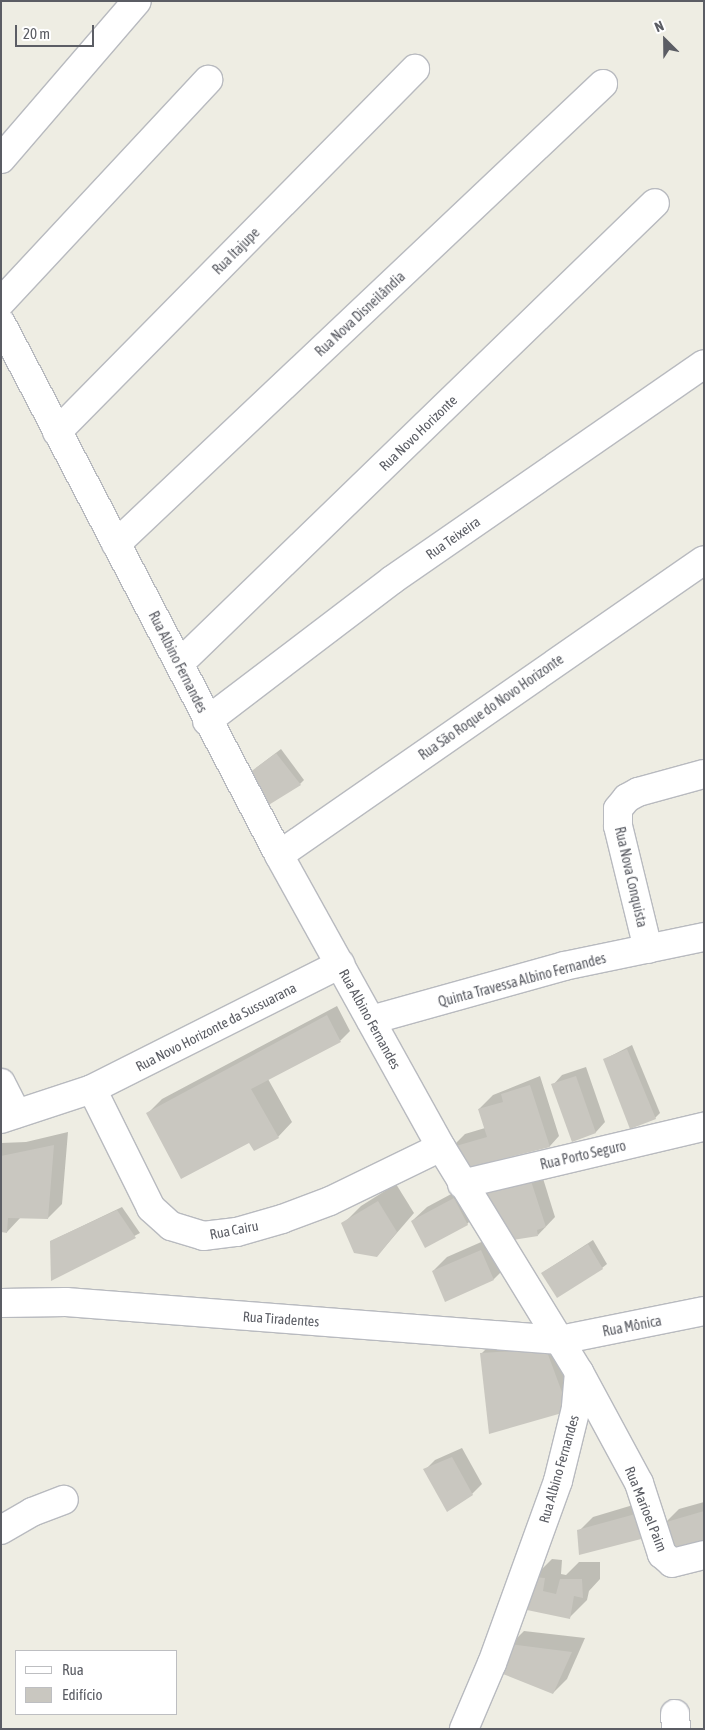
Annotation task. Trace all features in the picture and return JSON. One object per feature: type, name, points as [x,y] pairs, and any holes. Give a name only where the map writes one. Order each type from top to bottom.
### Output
[{"type":"street","points":[[1,159],[136,2]]},
{"type":"street","name":"Rua Itajupe","points":[[57,432],[415,70]]},
{"type":"street","points":[[1,302],[208,80]]},
{"type":"street","name":"Rua Nova Disneilândia","points":[[116,544],[603,84]]},
{"type":"street","name":"Rua Novo Horizonte","points":[[180,662],[655,202]]},
{"type":"street","name":"Rua Albino Fernandes","points":[[1,323],[180,662],[208,721],[279,855],[462,1184],[579,1372],[576,1408],[558,1481],[492,1663],[464,1729]]},
{"type":"street","name":"Rua Teixeira","points":[[208,721],[392,580],[704,364]]},
{"type":"street","name":"Rua São Roque do Novo Horizonte","points":[[279,855],[704,560]]},
{"type":"street","name":"Rua Nova Conquista","points":[[648,949],[618,826],[618,809],[627,798],[638,792],[704,774]]},
{"type":"street","name":"Quinta Travessa Albino Fernandes","points":[[371,1020],[564,966],[704,937]]},
{"type":"street","name":"Rua Novo Horizonte da Sussuarana","points":[[8,1116],[92,1089],[340,964]]},
{"type":"street","points":[[1,1083],[8,1116]]},
{"type":"street","name":"Rua Cairu","points":[[92,1089],[151,1208],[171,1226],[203,1236],[237,1232],[282,1220],[330,1201],[441,1147]]},
{"type":"street","name":"Rua Porto Seguro","points":[[462,1184],[704,1127]]},
{"type":"street","name":"Rua Tiradentes","points":[[1,1303],[66,1302],[560,1340]]},
{"type":"street","name":"Rua Mônica","points":[[560,1340],[704,1311]]},
{"type":"street","name":"Rua Marioel Paim","points":[[579,1372],[639,1483],[662,1554],[672,1563],[704,1555]]},
{"type":"street","points":[[1,1530],[32,1512],[64,1500]]},
{"type":"building","points":[[276,753],[301,785],[267,806],[249,773]]},
{"type":"building","points":[[327,1015],[341,1042],[251,1089],[279,1138],[254,1151],[249,1143],[181,1179],[146,1113]]},
{"type":"building","points":[[627,1049],[656,1119],[630,1129],[603,1059]]},
{"type":"building","points":[[576,1076],[596,1133],[572,1142],[551,1084]]},
{"type":"building","points":[[530,1085],[550,1147],[459,1170],[449,1148],[487,1137],[478,1109],[503,1102],[501,1094]]},
{"type":"building","points":[[54,1145],[48,1219],[8,1218],[7,1233],[1,1232],[1,1156]]},
{"type":"building","points":[[531,1181],[546,1227],[537,1230],[538,1236],[506,1241],[479,1191]]},
{"type":"building","points":[[454,1198],[468,1225],[425,1248],[411,1221]]},
{"type":"building","points":[[378,1201],[397,1232],[377,1257],[354,1253],[341,1223]]},
{"type":"building","points":[[117,1210],[136,1238],[51,1281],[50,1241]]},
{"type":"building","points":[[588,1244],[603,1269],[557,1298],[541,1273]]},
{"type":"building","points":[[481,1250],[494,1280],[445,1302],[432,1271]]},
{"type":"building","points":[[546,1349],[569,1411],[489,1434],[480,1353]]},
{"type":"building","points":[[452,1457],[473,1495],[447,1512],[423,1469]]},
{"type":"building","points":[[704,1511],[704,1542],[675,1550],[663,1523]]},
{"type":"building","points":[[639,1513],[645,1538],[579,1555],[577,1530]]},
{"type":"building","points":[[533,1577],[545,1578],[543,1591],[556,1594],[560,1579],[582,1579],[583,1598],[574,1596],[570,1619],[527,1610]]},
{"type":"building","points":[[509,1644],[572,1652],[553,1694],[498,1672]]}]
